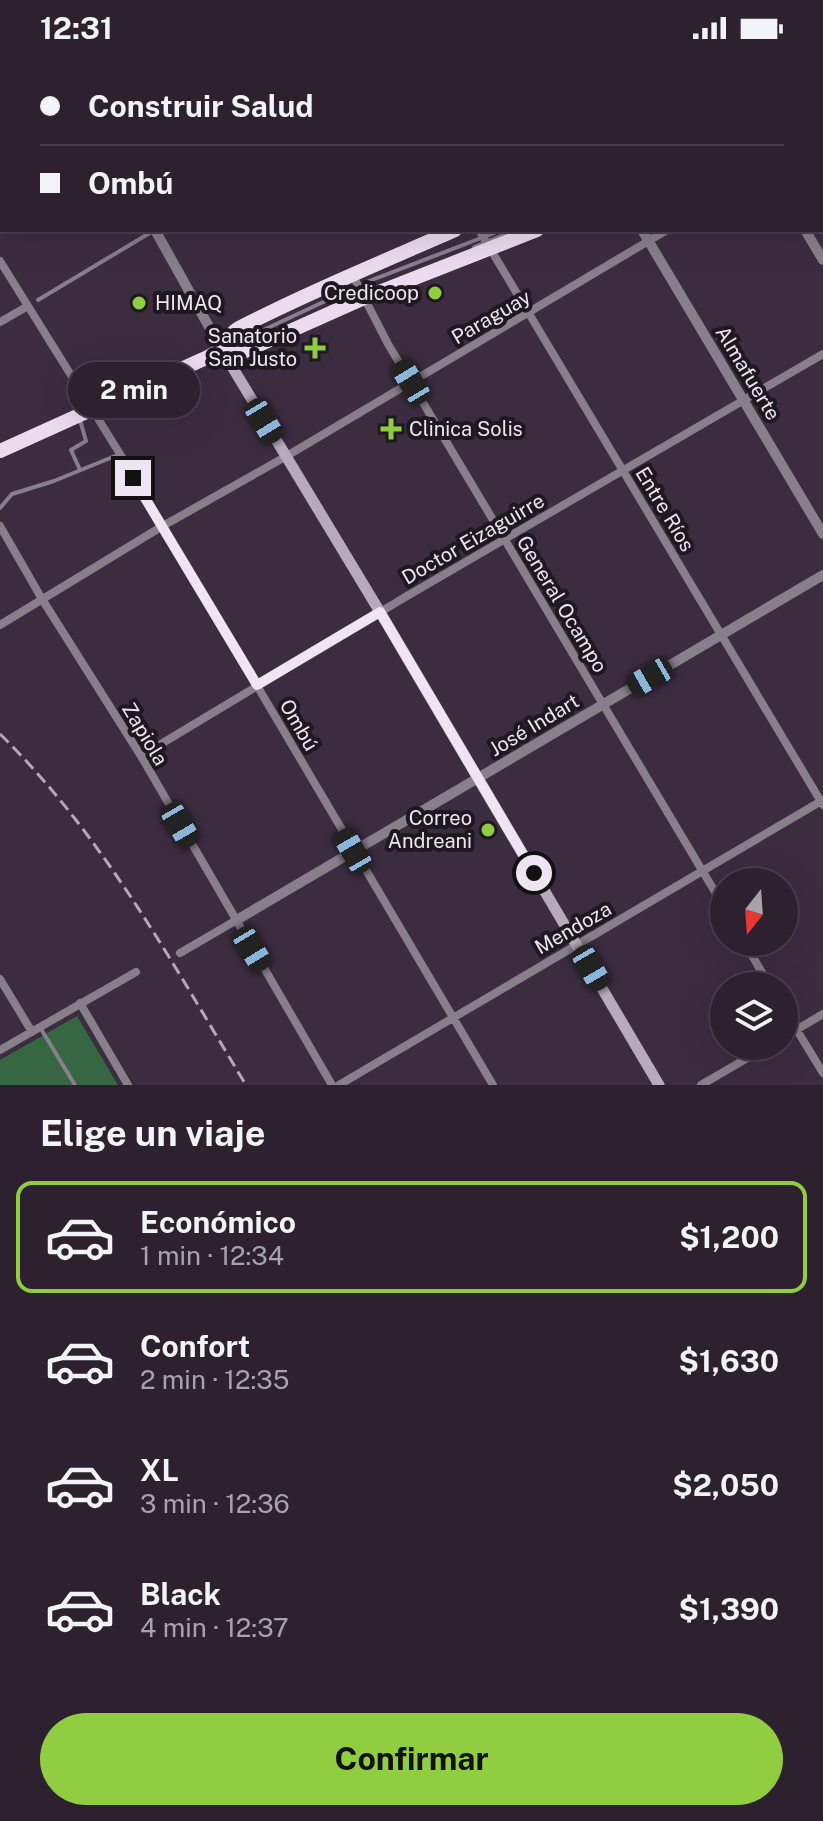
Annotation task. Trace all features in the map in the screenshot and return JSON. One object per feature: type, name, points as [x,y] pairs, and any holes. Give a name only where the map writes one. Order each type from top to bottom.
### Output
[{"type":"highway","points":[[0,451],[222,350],[243,352],[452,232]]},
{"type":"highway","points":[[222,350],[234,331],[485,239],[525,232]]},
{"type":"main road","points":[[222,350],[659,1085]]},
{"type":"street","points":[[156,232],[222,350]]},
{"type":"street","name":"Almafuerte","points":[[643,232],[823,534]]},
{"type":"street","name":"Paraguay","points":[[0,625],[664,232]]},
{"type":"street","points":[[806,232],[823,260]]},
{"type":"street","name":"Entre Ríos","points":[[485,239],[822,802]]},
{"type":"street","name":"Ombú","points":[[0,261],[86,413],[120,454],[493,1085]]},
{"type":"street","name":"General Ocampo","points":[[358,286],[411,382],[710,884]]},
{"type":"street","points":[[0,322],[28,306]]},
{"type":"street","name":"Doctor Eizaguirre","points":[[141,756],[380,612],[823,354]]},
{"type":"street","name":"Zapiola","points":[[0,526],[141,756],[332,1085]]},
{"type":"street","name":"José Indart","points":[[180,953],[823,575]]},
{"type":"street","name":"Mendoza","points":[[339,1085],[822,802]]},
{"type":"street","points":[[0,1050],[136,972]]},
{"type":"street","points":[[0,979],[36,1029]]},
{"type":"street","points":[[80,1003],[128,1085]]},
{"type":"street","points":[[798,1029],[823,1014]]},
{"type":"street","points":[[798,1033],[823,1073]]},
{"type":"street","points":[[701,1085],[744,1060]]},
{"type":"lane","points":[[38,300],[152,232]]},
{"type":"lane","points":[[485,239],[509,232]]},
{"type":"lane","points":[[80,470],[71,450],[86,441],[86,413]]},
{"type":"lane","points":[[0,508],[12,494],[120,454]]},
{"type":"lane","points":[[684,882],[690,891]]},
{"type":"lane","points":[[36,1029],[75,1085]]},
{"type":"green space","points":[[77,1016],[118,1085],[0,1085],[0,1060]]},
{"type":"railway","points":[[0,734],[37,773],[104,857],[163,947],[246,1085]]},
{"type":"place","name":"Credicoop","points":[[435,293]]},
{"type":"place","name":"HIMAQ","points":[[139,303]]},
{"type":"place","name":"Sanatorio San Justo","points":[[315,348]]},
{"type":"place","name":"Clinica Solis","points":[[391,429]]},
{"type":"place","name":"Correo Andreani","points":[[488,830]]},
{"type":"route","points":[[133,478],[257,685],[380,612],[534,873]]}]
